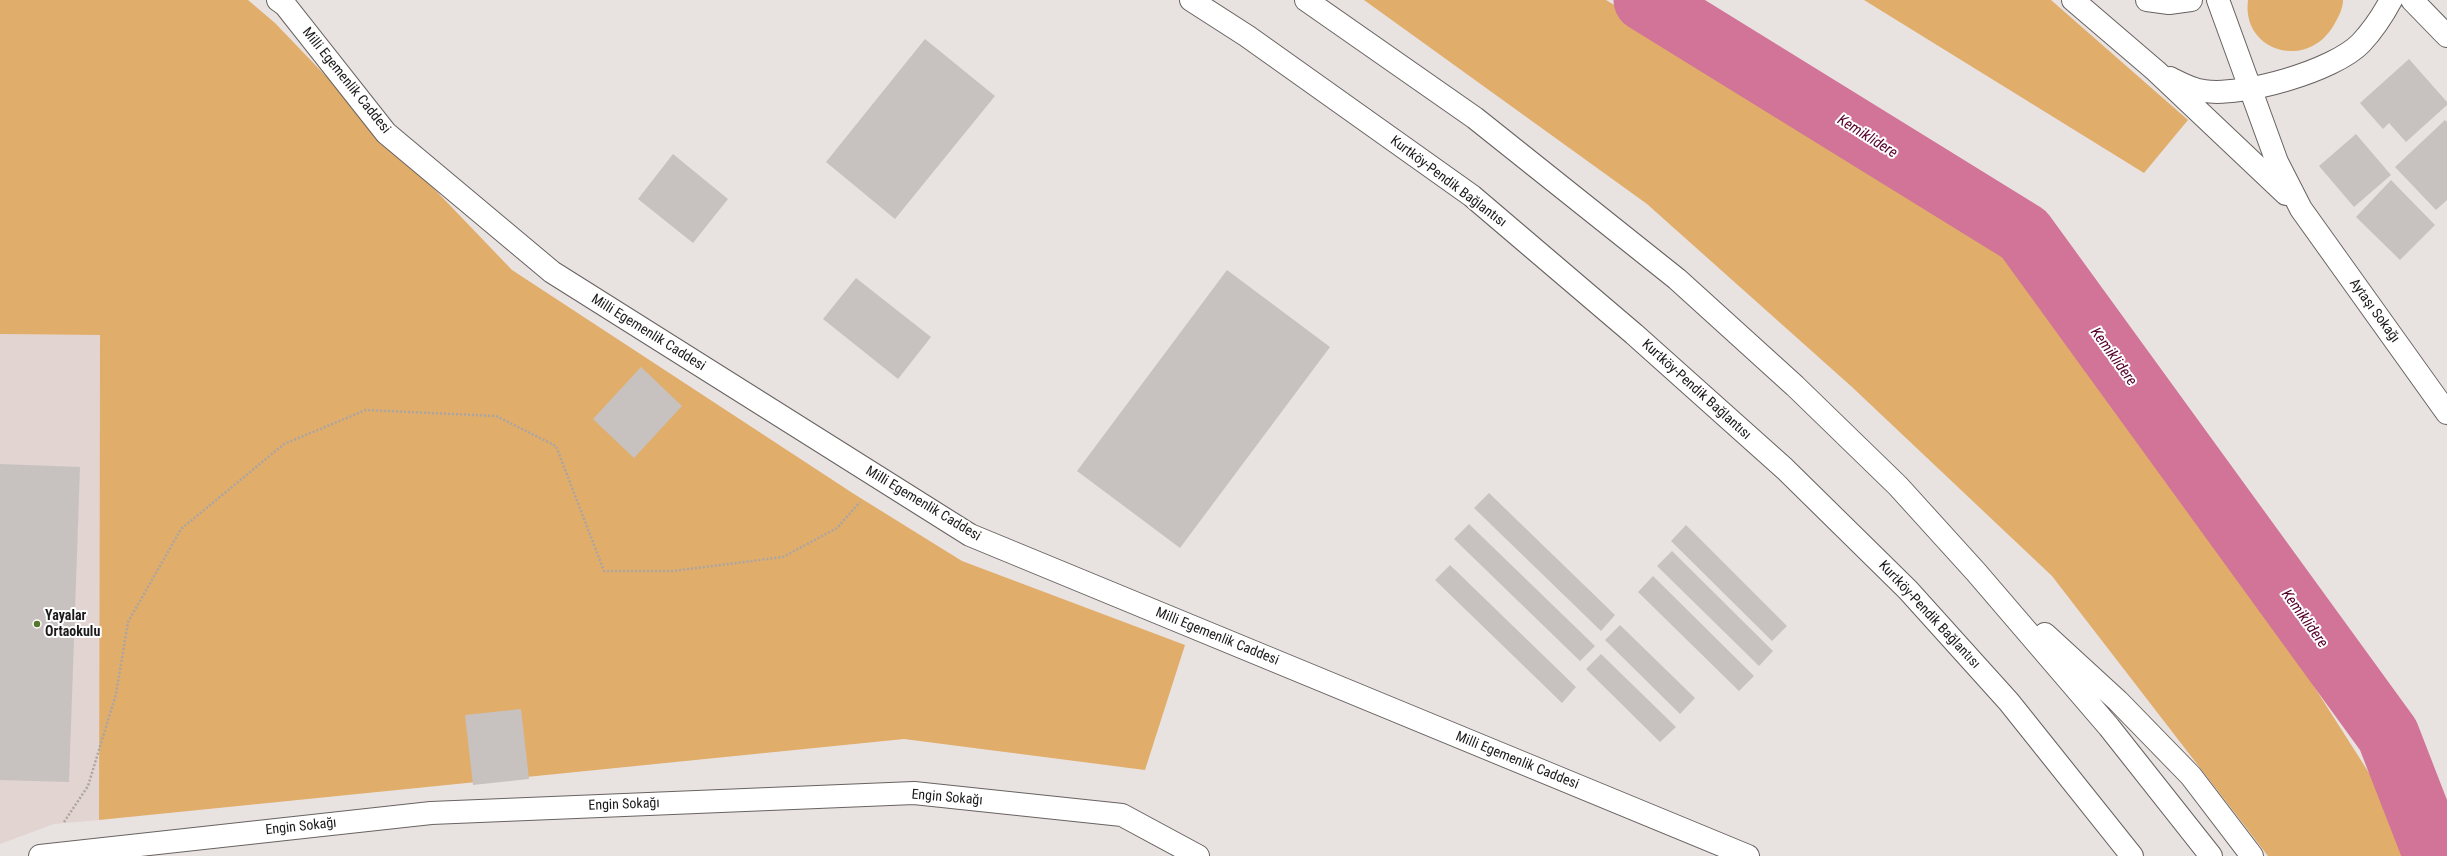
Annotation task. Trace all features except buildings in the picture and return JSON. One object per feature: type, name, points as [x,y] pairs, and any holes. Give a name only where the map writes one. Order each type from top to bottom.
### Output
[{"type":"main road","name":"Milli Egemenlik Caddesi","points":[[278,0],[285,5],[386,133],[552,272],[970,535],[1748,856]]},
{"type":"main road","name":"Kurtköy-Pendik Bağlantısı","points":[[1191,0],[1247,36],[1472,196],[1634,334],[1785,469],[1908,590],[1940,625],[2009,702],[2132,856]]},
{"type":"main road","points":[[1306,0],[1475,118],[1677,279],[1795,386],[1886,475],[1976,572],[2109,727],[2211,856]]},
{"type":"main road","points":[[2073,0],[2156,71],[2301,209]]},
{"type":"main road","points":[[2147,0],[2169,3],[2191,0]]},
{"type":"main road","points":[[2218,0],[2277,162],[2301,209]]},
{"type":"main road","points":[[2156,71],[2203,91],[2220,92],[2249,88],[2300,76],[2333,63],[2360,44],[2378,22],[2391,0]]},
{"type":"main road","points":[[2412,0],[2447,36]]},
{"type":"main road","name":"Aytaşı Sokağı","points":[[2301,209],[2447,413]]},
{"type":"main road","points":[[1976,572],[2123,706],[2191,776],[2252,856]]},
{"type":"main road","name":"Engin Sokağı","points":[[42,855],[431,813],[914,794],[1122,815],[1198,856]]},
{"type":"path","points":[[42,855],[88,786],[116,694],[128,622],[181,529],[284,444],[366,410],[496,416],[556,446],[604,571],[672,571],[783,557],[837,528],[880,479]]},
{"type":"shaded area","points":[[0,0],[248,0],[275,23],[512,270],[854,494],[962,561],[1185,645],[1145,770],[904,739],[99,820],[100,335],[0,334]]},
{"type":"shaded area","points":[[1364,0],[1606,0],[2002,244],[2294,655],[2399,820],[2412,856],[2268,856],[2052,576],[1852,387],[1647,204]]},
{"type":"shaded area","points":[[1864,0],[2051,0],[2188,120],[2144,173]]},
{"type":"shaded area","points":[[2248,0],[2343,0],[2343,3],[2338,18],[2324,38],[2309,47],[2294,51],[2279,49],[2266,43],[2255,32],[2249,18]]},
{"type":"shaded area","points":[[0,334],[100,335],[99,820],[54,824],[0,844]]},
{"type":"waterway","name":"Kemiklidere","points":[[1645,0],[2024,234],[2388,735],[2435,856]]},
{"type":"place","name":"Yayalar Ortaokulu","points":[[37,624]]}]
